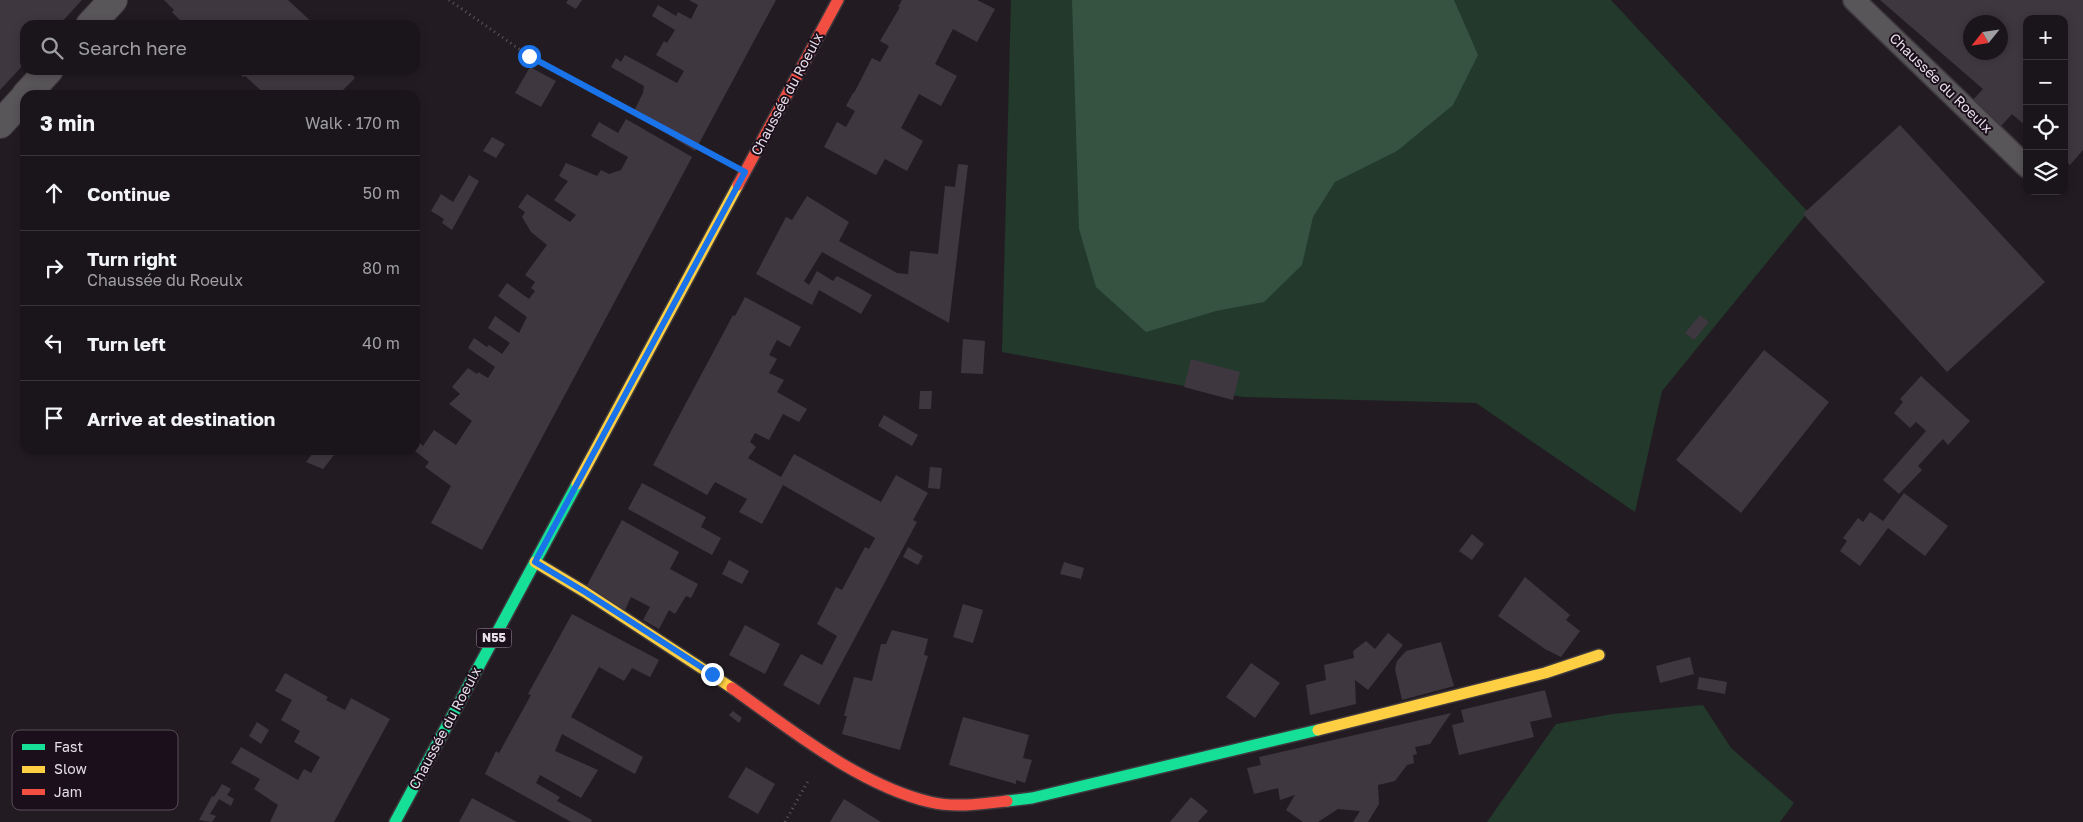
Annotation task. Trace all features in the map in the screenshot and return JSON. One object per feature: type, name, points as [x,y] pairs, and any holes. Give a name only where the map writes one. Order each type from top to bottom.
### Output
[{"type":"street","points":[[95,20],[113,0]]},
{"type":"street","name":"Chaussée du Roeulx","points":[[395,822],[838,0]]},
{"type":"street","points":[[31,90],[45,75]]},
{"type":"street","points":[[0,124],[20,102]]},
{"type":"street","points":[[535,562],[712,674],[823,752],[885,786],[931,802],[970,805],[1032,798],[1201,759],[1545,673],[1599,655]]},
{"type":"lane","name":"Chaussée du Roeulx","points":[[1854,0],[2023,162]]},
{"type":"path","points":[[449,0],[529,56],[745,172]]},
{"type":"path","points":[[785,822],[823,752]]},
{"type":"green space","points":[[1011,0],[1611,0],[1808,212],[1662,391],[1635,512],[1476,403],[1243,397],[1002,352]]},
{"type":"green space","points":[[1072,0],[1454,0],[1478,55],[1453,105],[1397,151],[1335,182],[1313,217],[1302,265],[1264,302],[1216,311],[1146,332],[1096,287],[1079,229]]},
{"type":"green space","points":[[1703,705],[1731,748],[1794,803],[1780,822],[1487,822],[1556,724],[1613,714]]},
{"type":"building","points":[[0,0],[82,0],[64,20],[20,20],[20,68],[0,90]]},
{"type":"building","points":[[164,0],[288,0],[310,20],[180,20],[172,12],[174,10]]},
{"type":"building","points":[[568,0],[582,0],[576,9],[566,3]]},
{"type":"building","points":[[689,0],[776,0],[695,151],[633,113],[643,93],[644,86],[611,67],[616,58],[621,62],[625,55],[677,83],[684,71],[656,55],[664,41],[667,43],[675,30],[652,16],[658,5],[676,16],[678,12],[691,19],[698,5]]},
{"type":"building","points":[[902,0],[977,0],[995,9],[977,42],[953,29],[935,64],[957,76],[941,106],[919,94],[901,128],[923,141],[907,171],[885,159],[876,175],[824,147],[837,122],[846,127],[855,111],[846,106],[872,58],[880,62],[889,46],[880,41],[900,7],[898,7]]},
{"type":"building","points":[[1880,0],[2083,0],[2083,150],[2070,165],[2068,163],[2068,15],[2023,15],[2023,124],[2012,114],[2001,126],[1972,101],[1983,89]]},
{"type":"building","points":[[530,67],[556,81],[541,107],[515,93]]},
{"type":"building","points":[[241,75],[352,75],[355,78],[343,90],[260,90],[245,76]]},
{"type":"building","points":[[626,119],[692,157],[482,550],[431,523],[451,486],[425,467],[429,462],[420,455],[420,443],[423,446],[434,430],[456,445],[472,421],[449,404],[460,394],[452,387],[468,368],[488,378],[495,367],[468,348],[474,338],[502,354],[510,343],[488,328],[495,316],[519,333],[527,317],[498,296],[507,283],[529,299],[535,291],[531,288],[535,282],[525,275],[547,245],[531,232],[522,217],[525,212],[518,207],[527,194],[570,222],[576,215],[554,200],[568,181],[559,176],[566,163],[597,176],[601,170],[609,174],[621,170],[628,157],[591,136],[599,122],[618,133]]},
{"type":"building","points":[[1900,125],[2045,282],[1947,372],[1803,214]]},
{"type":"building","points":[[492,137],[505,144],[496,158],[483,151]]},
{"type":"building","points":[[958,164],[968,165],[949,323],[822,252],[804,281],[809,285],[817,271],[833,281],[837,276],[872,295],[861,314],[819,290],[812,305],[756,274],[786,217],[792,220],[807,196],[849,222],[839,241],[897,273],[908,274],[910,251],[938,254],[945,186],[955,187]]},
{"type":"building","points":[[469,175],[479,181],[452,230],[442,223],[444,219],[431,211],[441,194],[453,202]]},
{"type":"building","points":[[745,297],[801,327],[790,347],[777,340],[769,355],[777,359],[769,373],[784,380],[777,392],[807,409],[799,422],[783,414],[769,440],[755,433],[750,442],[756,447],[748,458],[781,477],[794,454],[881,502],[896,475],[928,493],[913,520],[917,522],[819,705],[783,685],[801,654],[822,665],[837,636],[817,624],[836,587],[842,590],[865,547],[869,549],[875,538],[783,485],[762,524],[739,512],[747,499],[715,482],[707,495],[653,465],[733,315],[735,316]]},
{"type":"building","points":[[1700,315],[1709,322],[1694,340],[1685,333]]},
{"type":"building","points":[[963,339],[985,341],[983,374],[961,373]]},
{"type":"building","points":[[1764,350],[1829,402],[1741,513],[1676,460]]},
{"type":"building","points":[[1191,359],[1240,372],[1233,400],[1184,387]]},
{"type":"building","points":[[1921,376],[1970,421],[1948,445],[1943,439],[1939,443],[1918,466],[1922,470],[1899,494],[1883,480],[1926,431],[1916,422],[1910,428],[1894,413],[1903,402],[1900,399]]},
{"type":"building","points":[[920,391],[932,391],[931,409],[919,409]]},
{"type":"building","points":[[884,415],[918,435],[912,446],[878,426]]},
{"type":"building","points":[[311,455],[334,455],[323,469],[306,462]]},
{"type":"building","points":[[930,467],[942,468],[940,489],[928,488]]},
{"type":"building","points":[[642,483],[706,517],[701,527],[721,538],[712,555],[628,509]]},
{"type":"building","points":[[1904,493],[1948,526],[1925,556],[1888,528],[1860,566],[1840,551],[1847,541],[1843,538],[1858,518],[1863,522],[1870,512],[1883,521]]},
{"type":"building","points":[[622,520],[679,552],[670,569],[698,584],[691,598],[686,596],[675,614],[669,610],[659,629],[643,620],[650,607],[631,597],[625,610],[585,589]]},
{"type":"building","points":[[1472,534],[1484,544],[1472,560],[1459,551]]},
{"type":"building","points":[[908,547],[923,556],[918,565],[903,557]]},
{"type":"building","points":[[729,560],[749,571],[742,584],[722,574]]},
{"type":"building","points":[[1064,562],[1084,568],[1081,579],[1060,574]]},
{"type":"building","points":[[1525,577],[1570,615],[1566,620],[1580,631],[1561,657],[1545,649],[1498,616]]},
{"type":"building","points":[[963,604],[983,610],[973,643],[953,637]]},
{"type":"building","points":[[572,614],[659,660],[650,677],[632,668],[624,681],[599,667],[571,717],[643,757],[635,774],[562,734],[555,751],[598,770],[581,798],[540,775],[536,783],[560,797],[557,801],[592,820],[591,822],[571,822],[485,774],[496,751],[499,753],[531,695],[528,694]]},
{"type":"building","points":[[745,625],[780,644],[765,674],[729,655]]},
{"type":"building","points":[[892,630],[928,639],[924,655],[928,656],[900,750],[842,734],[847,716],[844,716],[854,677],[872,681],[881,644],[886,644]]},
{"type":"building","points":[[1388,633],[1403,645],[1368,690],[1355,680],[1356,704],[1310,715],[1306,685],[1326,680],[1324,665],[1354,658],[1353,651],[1366,641],[1375,649]]},
{"type":"building","points":[[1441,642],[1454,686],[1402,700],[1395,669],[1397,661],[1406,651]]},
{"type":"building","points":[[1690,657],[1694,674],[1660,683],[1656,666]]},
{"type":"building","points":[[1251,663],[1280,683],[1255,718],[1226,697]]},
{"type":"building","points":[[285,673],[328,697],[326,700],[345,710],[351,698],[390,719],[334,822],[270,822],[278,805],[254,789],[260,779],[231,763],[241,747],[298,780],[304,769],[311,773],[320,757],[294,742],[300,731],[281,720],[292,700],[275,691]]},
{"type":"building","points":[[1699,677],[1727,682],[1725,694],[1697,689]]},
{"type":"building","points":[[1545,690],[1552,717],[1530,722],[1534,737],[1459,755],[1452,725],[1464,722],[1461,710]]},
{"type":"building","points":[[733,711],[742,718],[739,723],[729,715]]},
{"type":"building","points":[[1451,713],[1430,744],[1415,747],[1417,754],[1413,755],[1414,763],[1407,765],[1395,781],[1378,785],[1379,804],[1368,822],[1353,822],[1360,811],[1338,809],[1318,822],[1303,822],[1286,810],[1295,795],[1280,800],[1278,788],[1254,794],[1247,768],[1261,765],[1259,757]]},
{"type":"building","points":[[963,717],[1029,735],[1023,758],[1032,760],[1025,783],[1016,780],[1016,784],[949,765]]},
{"type":"building","points":[[257,722],[269,730],[261,744],[249,736]]},
{"type":"building","points":[[746,767],[775,784],[758,814],[728,797]]},
{"type":"building","points":[[222,784],[231,789],[227,795],[234,799],[231,806],[219,799],[210,814],[216,816],[212,822],[199,820],[212,796],[214,797]]},
{"type":"building","points":[[1191,797],[1208,811],[1198,822],[1170,822]]},
{"type":"building","points":[[472,798],[517,822],[459,822]]},
{"type":"building","points":[[844,799],[881,822],[830,822]]},
{"type":"traffic: fast","points":[[395,822],[577,484]]},
{"type":"traffic: fast","points":[[1007,801],[1032,798],[1318,730]]},
{"type":"traffic: slow","points":[[577,484],[738,185]]},
{"type":"traffic: slow","points":[[535,562],[585,592],[732,688]]},
{"type":"traffic: slow","points":[[1318,730],[1545,673],[1599,655]]},
{"type":"traffic: jam","points":[[738,185],[838,0]]},
{"type":"traffic: jam","points":[[732,688],[826,754],[877,783],[903,794],[930,802],[949,805],[1007,801]]},
{"type":"route","points":[[529,56],[745,172],[535,562],[712,674]]}]
